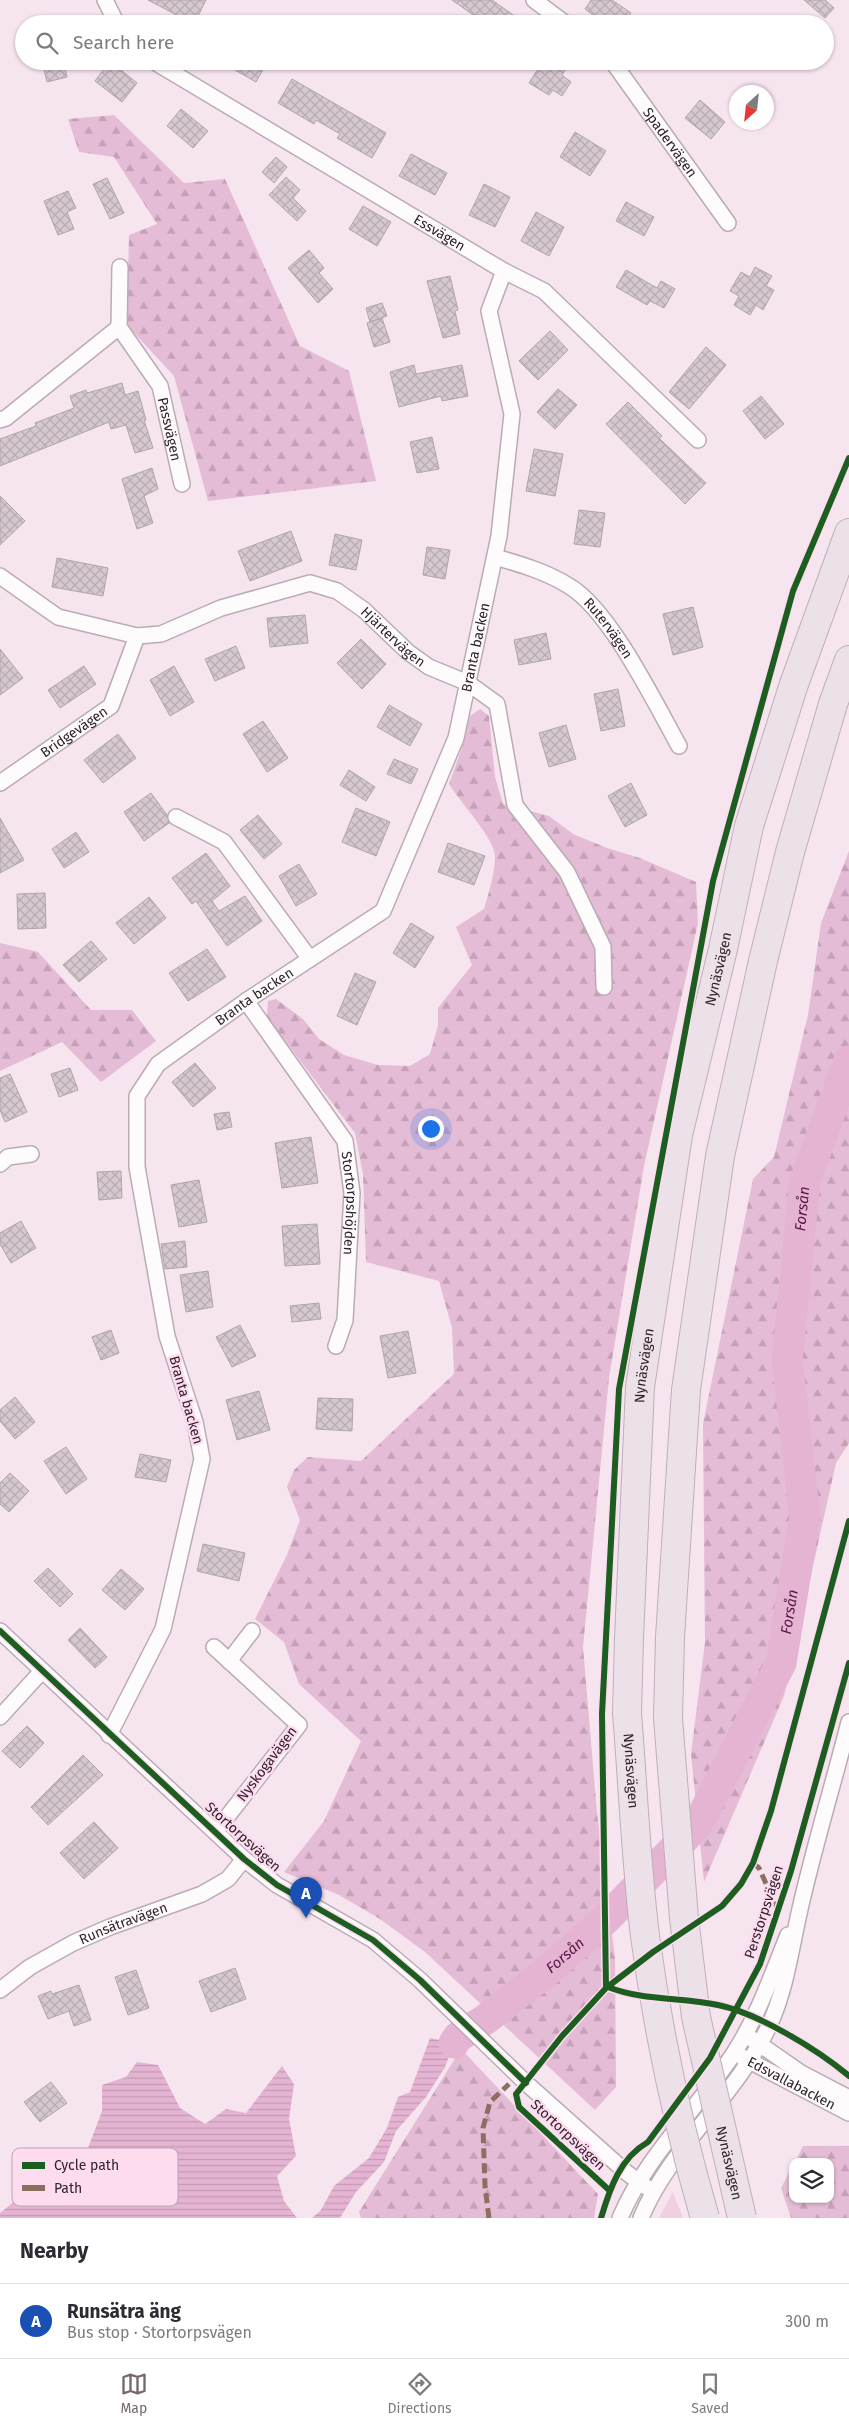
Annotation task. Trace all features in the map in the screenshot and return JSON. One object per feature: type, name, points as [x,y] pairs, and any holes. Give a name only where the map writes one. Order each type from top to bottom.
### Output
[{"type":"highway","name":"Nynäsvägen","points":[[705,2218],[682,2138],[658,2025],[645,1934],[628,1713],[629,1638],[640,1387],[678,1135],[724,949],[749,826],[794,684],[849,533]]},
{"type":"highway","name":"Nynäsvägen","points":[[742,2218],[696,2017],[684,1918],[668,1718],[670,1637],[686,1390],[720,1156],[762,960],[832,704],[849,660]]},
{"type":"street","points":[[105,0],[112,15]]},
{"type":"street","points":[[534,0],[554,15]]},
{"type":"street","name":"Essvägen","points":[[168,70],[504,271],[544,291],[698,440]]},
{"type":"street","name":"Spadervägen","points":[[618,70],[728,223]]},
{"type":"street","points":[[0,420],[6,418],[119,327],[120,267]]},
{"type":"street","name":"Branta backen","points":[[109,1735],[163,1629],[202,1459],[195,1422],[167,1336],[138,1167],[138,1096],[158,1064],[246,1002],[383,911],[456,738],[499,536],[512,414],[490,311],[504,271]]},
{"type":"street","name":"Passvägen","points":[[119,327],[160,386],[182,484]]},
{"type":"street","name":"Rutervägen","points":[[495,557],[527,566],[570,586],[593,605],[633,664],[679,746]]},
{"type":"street","name":"Hjärtervägen","points":[[0,576],[58,617],[137,636],[161,634],[221,608],[310,583],[337,591],[364,610],[408,652],[429,666],[468,683],[497,704],[516,805],[567,872],[603,947],[604,987]]},
{"type":"street","name":"Bridgevägen","points":[[0,783],[111,706],[137,636]]},
{"type":"street","points":[[176,817],[224,842],[310,959]]},
{"type":"street","name":"Stortorpshöjden","points":[[246,1002],[345,1141],[352,1193],[345,1320],[336,1346]]},
{"type":"street","points":[[0,1164],[8,1157],[31,1154]]},
{"type":"street","name":"Stortorpsvägen","points":[[0,1631],[109,1735],[216,1830],[244,1859],[277,1885],[373,1940],[420,1980],[510,2067],[638,2182],[653,2192]]},
{"type":"street","points":[[229,1661],[252,1631]]},
{"type":"street","name":"Nyskogavägen","points":[[214,1647],[299,1725],[216,1830]]},
{"type":"street","points":[[0,1717],[42,1671]]},
{"type":"street","name":"Perstorpsvägen","points":[[641,2218],[653,2192],[749,2061],[770,2026],[789,1966],[800,1908],[849,1722]]},
{"type":"street","name":"Runsätravägen","points":[[0,1990],[30,1967],[72,1942],[202,1894],[228,1879],[244,1859]]},
{"type":"street","name":"Perstorpsvägen","points":[[620,2218],[638,2182],[734,2052],[754,2017],[800,1908]]},
{"type":"street","name":"Edsvallabacken","points":[[744,2034],[760,2042],[801,2073],[849,2098]]},
{"type":"street","name":"Edsvallabacken","points":[[734,2052],[849,2113]]},
{"type":"shaded area","points":[[430,2038],[454,2043],[445,2067],[426,2097],[396,2131],[384,2162],[356,2192],[340,2218],[312,2218],[321,2210],[334,2186],[369,2158],[387,2128],[398,2097],[410,2092]]},
{"type":"shaded area","points":[[137,2062],[158,2065],[180,2108],[205,2124],[226,2109],[246,2113],[282,2066],[294,2084],[289,2119],[296,2156],[277,2176],[284,2201],[297,2218],[0,2218],[0,2213],[12,2203],[12,2206],[178,2206],[178,2148],[88,2148],[102,2111],[102,2085],[126,2077]]},
{"type":"shaded area","points":[[673,2192],[683,2218],[659,2218]]},
{"type":"green space","points":[[114,115],[184,183],[225,179],[300,346],[349,371],[376,481],[208,501],[174,376],[127,325],[129,235],[157,224],[114,157],[79,152],[68,119]]},
{"type":"green space","points":[[480,709],[489,716],[495,777],[503,804],[549,816],[573,834],[607,848],[640,858],[696,882],[698,923],[644,1166],[609,1378],[583,1647],[597,1813],[615,1958],[616,2087],[595,2110],[425,1952],[380,1919],[339,1895],[284,1872],[324,1821],[361,1741],[299,1684],[284,1642],[255,1619],[287,1555],[300,1520],[287,1487],[294,1470],[308,1457],[361,1461],[454,1374],[452,1328],[439,1281],[366,1262],[363,1174],[355,1133],[267,1017],[268,1001],[276,999],[303,1019],[319,1039],[344,1055],[378,1065],[410,1066],[430,1054],[438,1025],[438,1008],[472,965],[456,927],[484,909],[494,869],[495,856],[489,840],[449,784],[463,745],[470,716]]},
{"type":"green space","points":[[849,851],[849,1443],[836,1463],[784,1696],[704,1882],[691,1754],[705,1642],[703,1424],[753,1179],[774,1157],[808,1015],[821,923]]},
{"type":"green space","points":[[0,943],[38,952],[91,1010],[132,1010],[156,1041],[101,1082],[62,1042],[0,1071]]},
{"type":"green space","points":[[461,2049],[598,2194],[594,2218],[361,2218],[359,2212]]},
{"type":"green space","points":[[803,2146],[849,2146],[849,2218],[791,2218],[781,2188],[789,2173],[789,2203],[834,2203],[834,2158],[797,2158]]},
{"type":"building","points":[[148,0],[206,0],[198,15],[177,15]]},
{"type":"building","points":[[452,0],[492,0],[513,15],[473,15]]},
{"type":"building","points":[[591,0],[612,0],[631,13],[630,15],[593,15],[585,9]]},
{"type":"building","points":[[804,0],[825,0],[834,8],[828,15],[822,15]]},
{"type":"building","points":[[44,70],[65,70],[67,77],[47,82]]},
{"type":"building","points":[[103,70],[121,70],[137,83],[122,102],[95,81]]},
{"type":"building","points":[[235,70],[263,70],[256,82]]},
{"type":"building","points":[[537,70],[565,70],[562,75],[571,82],[562,96],[553,90],[549,95],[529,83]]},
{"type":"building","points":[[292,79],[386,133],[372,158],[337,138],[340,134],[316,120],[314,124],[278,103]]},
{"type":"building","points":[[700,100],[725,122],[711,139],[685,118]]},
{"type":"building","points":[[181,109],[208,131],[193,148],[167,126]]},
{"type":"building","points":[[575,132],[606,151],[590,176],[560,157]]},
{"type":"building","points":[[411,154],[447,173],[435,195],[399,176]]},
{"type":"building","points":[[276,157],[287,167],[274,183],[262,172]]},
{"type":"building","points":[[286,177],[300,190],[293,198],[306,211],[297,221],[269,195]]},
{"type":"building","points":[[107,178],[124,213],[110,219],[93,184]]},
{"type":"building","points":[[484,184],[510,197],[495,227],[469,215]]},
{"type":"building","points":[[68,191],[76,208],[67,212],[74,229],[58,235],[44,201]]},
{"type":"building","points":[[626,202],[654,217],[644,236],[616,221]]},
{"type":"building","points":[[363,206],[391,222],[377,246],[349,229]]},
{"type":"building","points":[[536,212],[564,227],[549,256],[521,241]]},
{"type":"building","points":[[309,250],[324,268],[319,273],[333,289],[318,303],[288,268]]},
{"type":"building","points":[[755,267],[772,276],[766,286],[774,290],[763,310],[756,305],[750,315],[734,305],[739,296],[730,291],[741,272],[750,277]]},
{"type":"building","points":[[626,270],[657,288],[661,281],[675,289],[664,308],[650,301],[647,305],[616,287]]},
{"type":"building","points":[[450,276],[458,310],[455,311],[460,334],[443,338],[427,281]]},
{"type":"building","points":[[382,303],[387,316],[370,322],[366,308]]},
{"type":"building","points":[[382,318],[390,342],[374,347],[367,323]]},
{"type":"building","points":[[550,331],[568,350],[538,380],[519,361]]},
{"type":"building","points":[[706,347],[726,365],[689,409],[669,392]]},
{"type":"building","points":[[414,365],[416,374],[462,365],[468,396],[442,401],[441,396],[399,407],[390,372]]},
{"type":"building","points":[[122,383],[125,395],[138,391],[146,420],[144,420],[153,448],[135,453],[126,425],[111,429],[109,422],[0,466],[0,439],[36,426],[35,423],[74,408],[70,396],[86,390],[87,393]]},
{"type":"building","points":[[558,389],[577,405],[555,429],[537,412]]},
{"type":"building","points":[[761,396],[784,424],[765,439],[743,411]]},
{"type":"building","points":[[628,402],[662,436],[659,438],[706,483],[685,504],[606,424]]},
{"type":"building","points":[[432,437],[439,469],[417,473],[410,442]]},
{"type":"building","points":[[534,449],[563,454],[555,496],[526,491]]},
{"type":"building","points":[[152,468],[158,489],[144,496],[153,523],[137,529],[122,479]]},
{"type":"building","points":[[0,496],[25,521],[0,545]]},
{"type":"building","points":[[579,510],[605,513],[600,547],[574,544]]},
{"type":"building","points":[[291,531],[302,561],[250,581],[238,551]]},
{"type":"building","points":[[335,534],[362,540],[356,570],[329,565]]},
{"type":"building","points":[[427,547],[450,550],[445,579],[423,575]]},
{"type":"building","points":[[57,558],[108,568],[103,596],[52,587]]},
{"type":"building","points":[[693,607],[703,647],[673,655],[663,614]]},
{"type":"building","points":[[305,615],[308,643],[270,647],[267,618]]},
{"type":"building","points":[[546,633],[551,659],[519,665],[514,640]]},
{"type":"building","points":[[361,639],[386,664],[362,689],[337,663]]},
{"type":"building","points":[[236,646],[245,668],[215,681],[205,659]]},
{"type":"building","points":[[0,649],[23,678],[0,695]]},
{"type":"building","points":[[84,666],[96,684],[60,708],[48,690]]},
{"type":"building","points":[[174,666],[194,702],[170,716],[150,680]]},
{"type":"building","points":[[618,689],[625,726],[601,731],[594,694]]},
{"type":"building","points":[[389,705],[422,724],[410,746],[377,727]]},
{"type":"building","points":[[263,721],[288,758],[267,772],[243,734]]},
{"type":"building","points":[[566,725],[576,759],[549,767],[539,733]]},
{"type":"building","points":[[118,734],[136,758],[103,783],[84,760]]},
{"type":"building","points":[[394,759],[418,769],[411,784],[387,774]]},
{"type":"building","points":[[349,770],[375,787],[366,801],[340,785]]},
{"type":"building","points":[[631,783],[647,815],[625,827],[608,796]]},
{"type":"building","points":[[151,793],[167,815],[169,823],[144,841],[124,812]]},
{"type":"building","points":[[356,808],[390,822],[376,856],[342,842]]},
{"type":"building","points":[[258,815],[282,844],[264,859],[240,830]]},
{"type":"building","points":[[0,818],[24,860],[0,873]]},
{"type":"building","points":[[76,832],[89,852],[64,868],[52,849]]},
{"type":"building","points":[[448,843],[485,856],[474,885],[438,872]]},
{"type":"building","points":[[206,853],[230,886],[212,901],[219,911],[245,896],[262,921],[227,946],[196,901],[192,904],[172,878]]},
{"type":"building","points":[[299,864],[317,894],[296,906],[279,876]]},
{"type":"building","points":[[45,893],[46,928],[18,929],[17,894]]},
{"type":"building","points":[[149,897],[166,918],[134,944],[116,923]]},
{"type":"building","points":[[411,923],[434,937],[415,968],[393,953]]},
{"type":"building","points":[[91,941],[107,959],[79,982],[63,965]]},
{"type":"building","points":[[207,949],[226,977],[188,1001],[169,973]]},
{"type":"building","points":[[355,973],[376,982],[357,1025],[337,1016]]},
{"type":"building","points":[[195,1063],[216,1088],[193,1107],[172,1082]]},
{"type":"building","points":[[70,1068],[78,1090],[59,1097],[51,1074]]},
{"type":"building","points":[[10,1074],[27,1112],[5,1122],[0,1110],[0,1078]]},
{"type":"building","points":[[229,1112],[232,1127],[217,1130],[214,1114]]},
{"type":"building","points":[[311,1137],[318,1183],[282,1188],[275,1143]]},
{"type":"building","points":[[121,1171],[122,1198],[99,1200],[97,1172]]},
{"type":"building","points":[[199,1180],[207,1222],[179,1227],[171,1185]]},
{"type":"building","points":[[21,1221],[36,1248],[11,1263],[0,1244],[0,1233]]},
{"type":"building","points":[[317,1224],[320,1264],[285,1266],[282,1226]]},
{"type":"building","points":[[185,1241],[187,1267],[165,1269],[161,1244]]},
{"type":"building","points":[[208,1271],[213,1307],[186,1312],[180,1275]]},
{"type":"building","points":[[319,1303],[321,1319],[292,1322],[290,1306]]},
{"type":"building","points":[[240,1325],[256,1356],[232,1367],[216,1337]]},
{"type":"building","points":[[111,1330],[119,1353],[101,1360],[92,1337]]},
{"type":"building","points":[[408,1331],[416,1373],[388,1378],[380,1336]]},
{"type":"building","points":[[259,1391],[270,1430],[237,1440],[226,1400]]},
{"type":"building","points":[[15,1397],[35,1422],[15,1439],[0,1421],[0,1410]]},
{"type":"building","points":[[318,1398],[353,1399],[352,1431],[316,1429]]},
{"type":"building","points":[[66,1447],[87,1479],[66,1494],[44,1461]]},
{"type":"building","points":[[140,1454],[171,1460],[166,1482],[135,1477]]},
{"type":"building","points":[[10,1473],[29,1491],[9,1512],[0,1504],[0,1483]]},
{"type":"building","points":[[203,1544],[245,1553],[239,1581],[197,1571]]},
{"type":"building","points":[[48,1568],[73,1594],[60,1607],[34,1581]]},
{"type":"building","points":[[121,1569],[144,1589],[125,1610],[102,1590]]},
{"type":"building","points":[[80,1628],[107,1657],[95,1668],[68,1640]]},
{"type":"building","points":[[27,1726],[44,1743],[20,1768],[2,1751]]},
{"type":"building","points":[[83,1755],[103,1775],[48,1825],[31,1807]]},
{"type":"building","points":[[94,1822],[118,1848],[84,1879],[60,1853]]},
{"type":"building","points":[[235,1968],[246,1999],[211,2012],[199,1981]]},
{"type":"building","points":[[136,1970],[149,2008],[128,2015],[115,1977]]},
{"type":"building","points":[[79,1985],[91,2020],[74,2026],[69,2011],[48,2019],[38,1996],[51,1991],[52,1994]]},
{"type":"building","points":[[51,2082],[67,2103],[40,2122],[24,2102]]},
{"type":"waterway","name":"Forsån","points":[[454,2043],[458,2037],[486,2019],[552,1967],[607,1918],[698,1824],[781,1663],[805,1517],[787,1360],[805,1181],[849,1061]]},
{"type":"marked path","points":[[753,1863],[759,1868],[778,1910]]},
{"type":"marked path","points":[[489,2218],[485,2186],[483,2128],[490,2102],[509,2084]]},
{"type":"cycle path","points":[[606,1988],[602,1714],[619,1389],[713,881],[793,591],[849,458]]},
{"type":"cycle path","points":[[609,2190],[519,2107],[516,2094],[562,2036],[606,1988],[653,1952],[722,1906],[741,1884],[753,1863],[771,1811],[849,1521]]},
{"type":"cycle path","points":[[0,1631],[244,1859],[277,1885],[373,1940],[420,1980],[526,2083]]},
{"type":"cycle path","points":[[601,2218],[612,2185],[623,2165],[630,2156],[648,2142],[710,2058],[760,1964],[791,1871],[849,1663]]},
{"type":"cycle path","points":[[608,1987],[635,1995],[704,2003],[734,2009],[787,2034],[821,2055],[849,2076]]},
{"type":"place","name":"Runsätra äng","points":[[306,1918]]}]
